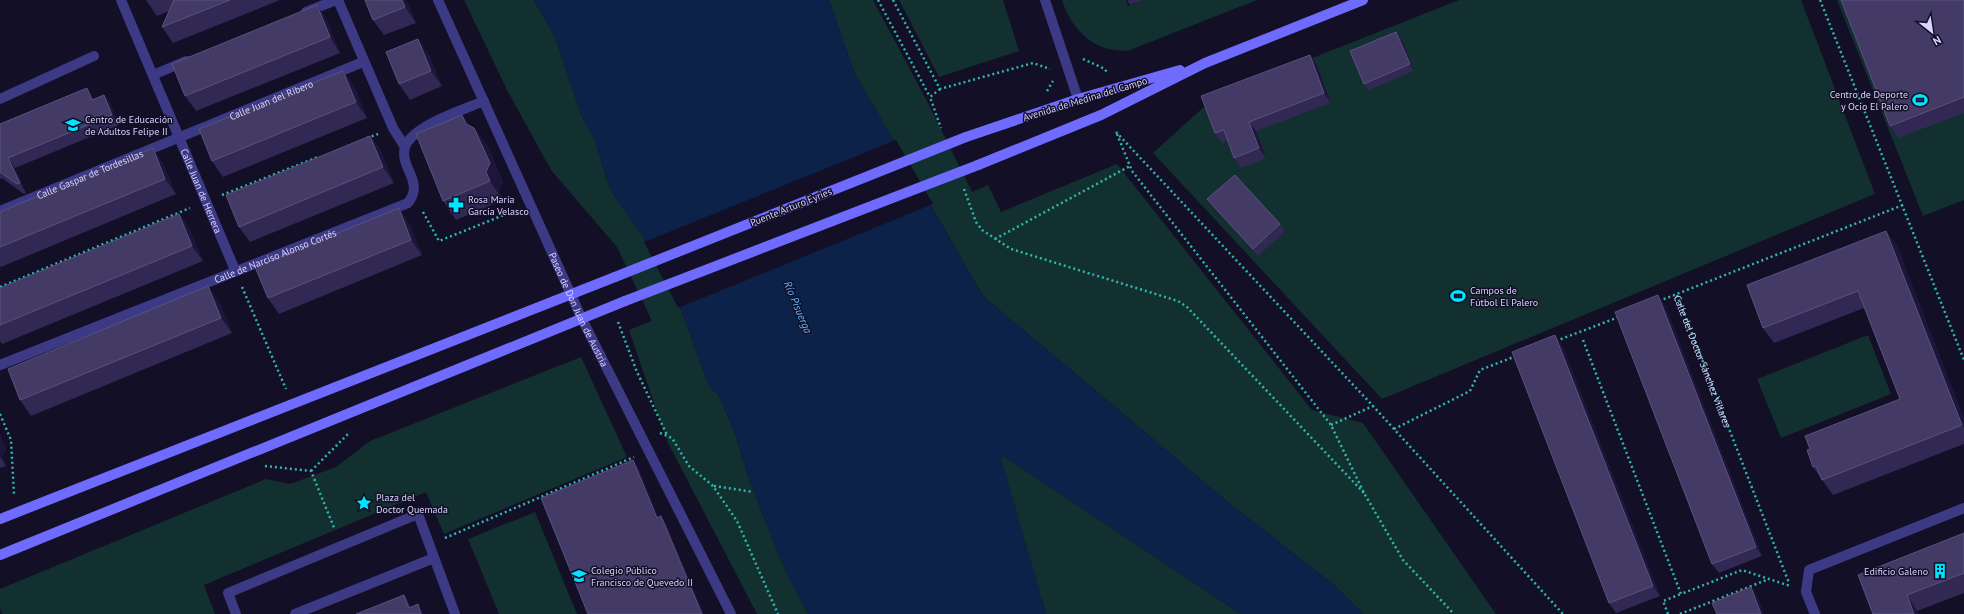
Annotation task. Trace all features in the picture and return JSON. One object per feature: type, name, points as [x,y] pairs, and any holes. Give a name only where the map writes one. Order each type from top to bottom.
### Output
[{"type":"main road","name":"Avenida de Medina del Campo","points":[[582,319],[978,165],[1101,115],[1205,63],[1361,0]]},
{"type":"main road","name":"Avenida de Medina del Campo","points":[[966,137],[1078,99],[1205,63]]},
{"type":"main road","name":"Puente Arturo Eyries","points":[[572,295],[966,137]]},
{"type":"main road","points":[[0,519],[572,295]]},
{"type":"main road","points":[[0,555],[582,319]]},
{"type":"street","name":"Calle Juan de Herrera","points":[[121,0],[235,270]]},
{"type":"street","points":[[299,15],[337,0],[393,128],[405,147],[406,159],[415,187],[414,195]]},
{"type":"street","name":"Paseo de Don Juan de Austria","points":[[438,0],[582,319],[731,614]]},
{"type":"street","points":[[1045,0],[1078,99]]},
{"type":"street","points":[[0,99],[94,56]]},
{"type":"street","points":[[153,75],[197,57]]},
{"type":"street","name":"Calle Juan del Ribero","points":[[179,137],[363,62]]},
{"type":"street","points":[[405,147],[416,133],[427,125],[484,101]]},
{"type":"street","name":"Calle Gaspar de Tordesillas","points":[[0,211],[179,137]]},
{"type":"street","name":"Calle de Narciso Alonso Cortés","points":[[0,365],[235,270],[408,203],[414,195]]},
{"type":"street","points":[[1815,614],[1806,592],[1809,570],[1964,508]]},
{"type":"street","points":[[236,614],[228,593],[418,514],[455,614]]},
{"type":"street","points":[[294,614],[434,558]]},
{"type":"path","points":[[878,0],[930,97],[944,133]]},
{"type":"path","points":[[893,0],[940,89]]},
{"type":"path","points":[[1820,0],[1964,360]]},
{"type":"path","points":[[930,97],[940,89],[1033,63]]},
{"type":"path","points":[[1454,614],[1403,560],[1364,493],[1331,425],[1132,171],[1116,132],[1394,428],[1563,614]]},
{"type":"path","points":[[995,239],[1130,166]]},
{"type":"path","points":[[962,184],[976,222],[982,230],[1011,249],[1178,301],[1187,307],[1364,493]]},
{"type":"path","points":[[414,195],[439,241],[531,204]]},
{"type":"path","name":"Calle del Doctor Sánchez Villares","points":[[1790,586],[1677,295],[1902,205]]},
{"type":"path","points":[[235,270],[293,404]]},
{"type":"path","points":[[1655,303],[1677,295]]},
{"type":"path","points":[[1553,342],[1626,314]]},
{"type":"path","points":[[620,326],[636,372],[667,435]]},
{"type":"path","points":[[1584,340],[1682,594]]},
{"type":"path","points":[[1394,428],[1470,391],[1480,370],[1524,353]]},
{"type":"path","points":[[1331,425],[1373,406]]},
{"type":"path","points":[[0,414],[11,440],[15,513]]},
{"type":"path","points":[[258,466],[311,471],[352,431]]},
{"type":"path","points":[[659,432],[672,438],[689,466],[713,486],[737,521],[778,614]]},
{"type":"path","points":[[429,544],[649,451]]},
{"type":"path","points":[[311,471],[341,545]]},
{"type":"path","points":[[713,486],[752,492]]},
{"type":"path","points":[[1668,614],[1663,601],[1742,570],[1769,579],[1680,614]]},
{"type":"green space","points":[[464,0],[534,0],[555,37],[582,117],[595,140],[612,193],[643,236],[681,309],[708,384],[719,396],[735,434],[750,482],[785,570],[808,614],[757,614],[667,441],[629,330],[652,321],[617,247],[551,170],[507,90]]},
{"type":"green space","points":[[829,0],[873,0],[929,105],[972,192],[988,185],[1001,212],[1117,164],[1312,410],[1363,423],[1496,614],[1363,614],[1334,585],[1228,502],[983,296],[854,72]]},
{"type":"green space","points":[[899,0],[1003,0],[1019,51],[939,77]]},
{"type":"green space","points":[[1062,0],[1126,0],[1128,6],[1142,0],[1257,0],[1130,50],[1118,51],[1107,49],[1087,38],[1072,21]]},
{"type":"green space","name":"Campos de Fútbol El Palero","points":[[1459,0],[1801,0],[1875,194],[1382,399],[1153,153],[1216,96]]},
{"type":"green space","name":"Centro de Deporte y Ocio El Palero","points":[[1837,0],[1964,0],[1964,200],[1923,216]]},
{"type":"green space","points":[[1868,335],[1891,394],[1781,438],[1757,379]]},
{"type":"green space","name":"Plaza del Doctor Quemada","points":[[581,357],[627,457],[444,534],[426,492],[204,585],[215,614],[2,614],[0,608],[0,589],[266,479],[290,484],[336,467],[370,441]]},
{"type":"green space","points":[[999,453],[1241,614],[1046,614]]},
{"type":"green space","points":[[535,512],[577,614],[499,614],[468,539]]},
{"type":"water","name":"Río Pisuerga","points":[[534,0],[829,0],[854,72],[983,296],[1228,502],[1334,585],[1363,614],[1241,614],[1000,454],[1046,614],[808,614],[785,570],[750,482],[735,434],[719,396],[708,384],[681,309],[643,236],[612,193],[595,140],[582,117],[555,37]]},
{"type":"pier","points":[[896,140],[933,204],[678,308],[644,242]]},
{"type":"building","points":[[174,0],[230,0],[162,27]]},
{"type":"building","points":[[365,0],[402,0],[405,7],[373,20]]},
{"type":"building","name":"Centro de Deporte y Ocio El Palero","points":[[1841,0],[1964,0],[1964,97],[1890,126]]},
{"type":"building","points":[[317,5],[330,37],[185,96],[172,64]]},
{"type":"building","points":[[1396,32],[1410,64],[1364,84],[1350,51]]},
{"type":"building","points":[[418,39],[431,71],[399,84],[386,52]]},
{"type":"building","points":[[1310,55],[1324,93],[1249,122],[1259,148],[1234,158],[1224,130],[1215,133],[1201,96]]},
{"type":"building","points":[[343,71],[356,102],[212,161],[199,129]]},
{"type":"building","points":[[87,88],[92,100],[104,95],[112,115],[8,158],[20,183],[17,184],[0,172],[0,124]]},
{"type":"building","points":[[462,115],[466,124],[474,128],[490,163],[486,172],[490,181],[443,201],[416,134]]},
{"type":"building","points":[[370,136],[383,167],[239,227],[226,195]]},
{"type":"building","points":[[153,148],[165,179],[0,247],[0,212]]},
{"type":"building","points":[[1235,175],[1280,224],[1253,249],[1207,199]]},
{"type":"building","points":[[399,208],[411,240],[268,298],[255,267]]},
{"type":"building","points":[[179,214],[192,246],[0,325],[0,288]]},
{"type":"building","points":[[1886,231],[1962,425],[1822,480],[1816,466],[1813,467],[1807,450],[1810,449],[1805,436],[1900,399],[1858,291],[1763,328],[1747,285]]},
{"type":"building","points":[[208,286],[221,318],[20,400],[8,369]]},
{"type":"building","points":[[1658,295],[1756,547],[1712,564],[1615,312]]},
{"type":"building","points":[[1555,335],[1653,586],[1609,603],[1512,352]]},
{"type":"building","points":[[633,460],[657,518],[661,516],[702,614],[588,614],[541,498]]},
{"type":"building","points":[[1964,533],[1964,573],[1907,595],[1914,614],[1873,614],[1858,575]]},
{"type":"building","points":[[1751,587],[1761,614],[1717,614],[1712,603]]},
{"type":"building","points":[[404,595],[409,608],[418,604],[421,614],[356,614]]},
{"type":"place","name":"Centro de Deporte y Ocio El Palero","points":[[1920,100]]},
{"type":"place","name":"Centro de Educación de Adultos Felipe II","points":[[73,125]]},
{"type":"place","name":"Rosa María García Velasco","points":[[456,205]]},
{"type":"place","name":"Campos de Fútbol El Palero","points":[[1458,296]]},
{"type":"place","name":"Plaza del Doctor Quemada","points":[[364,503]]},
{"type":"place","name":"Edificio Galeno","points":[[1940,571]]},
{"type":"place","name":"Colegio Público Francisco de Quevedo II","points":[[579,576]]}]
